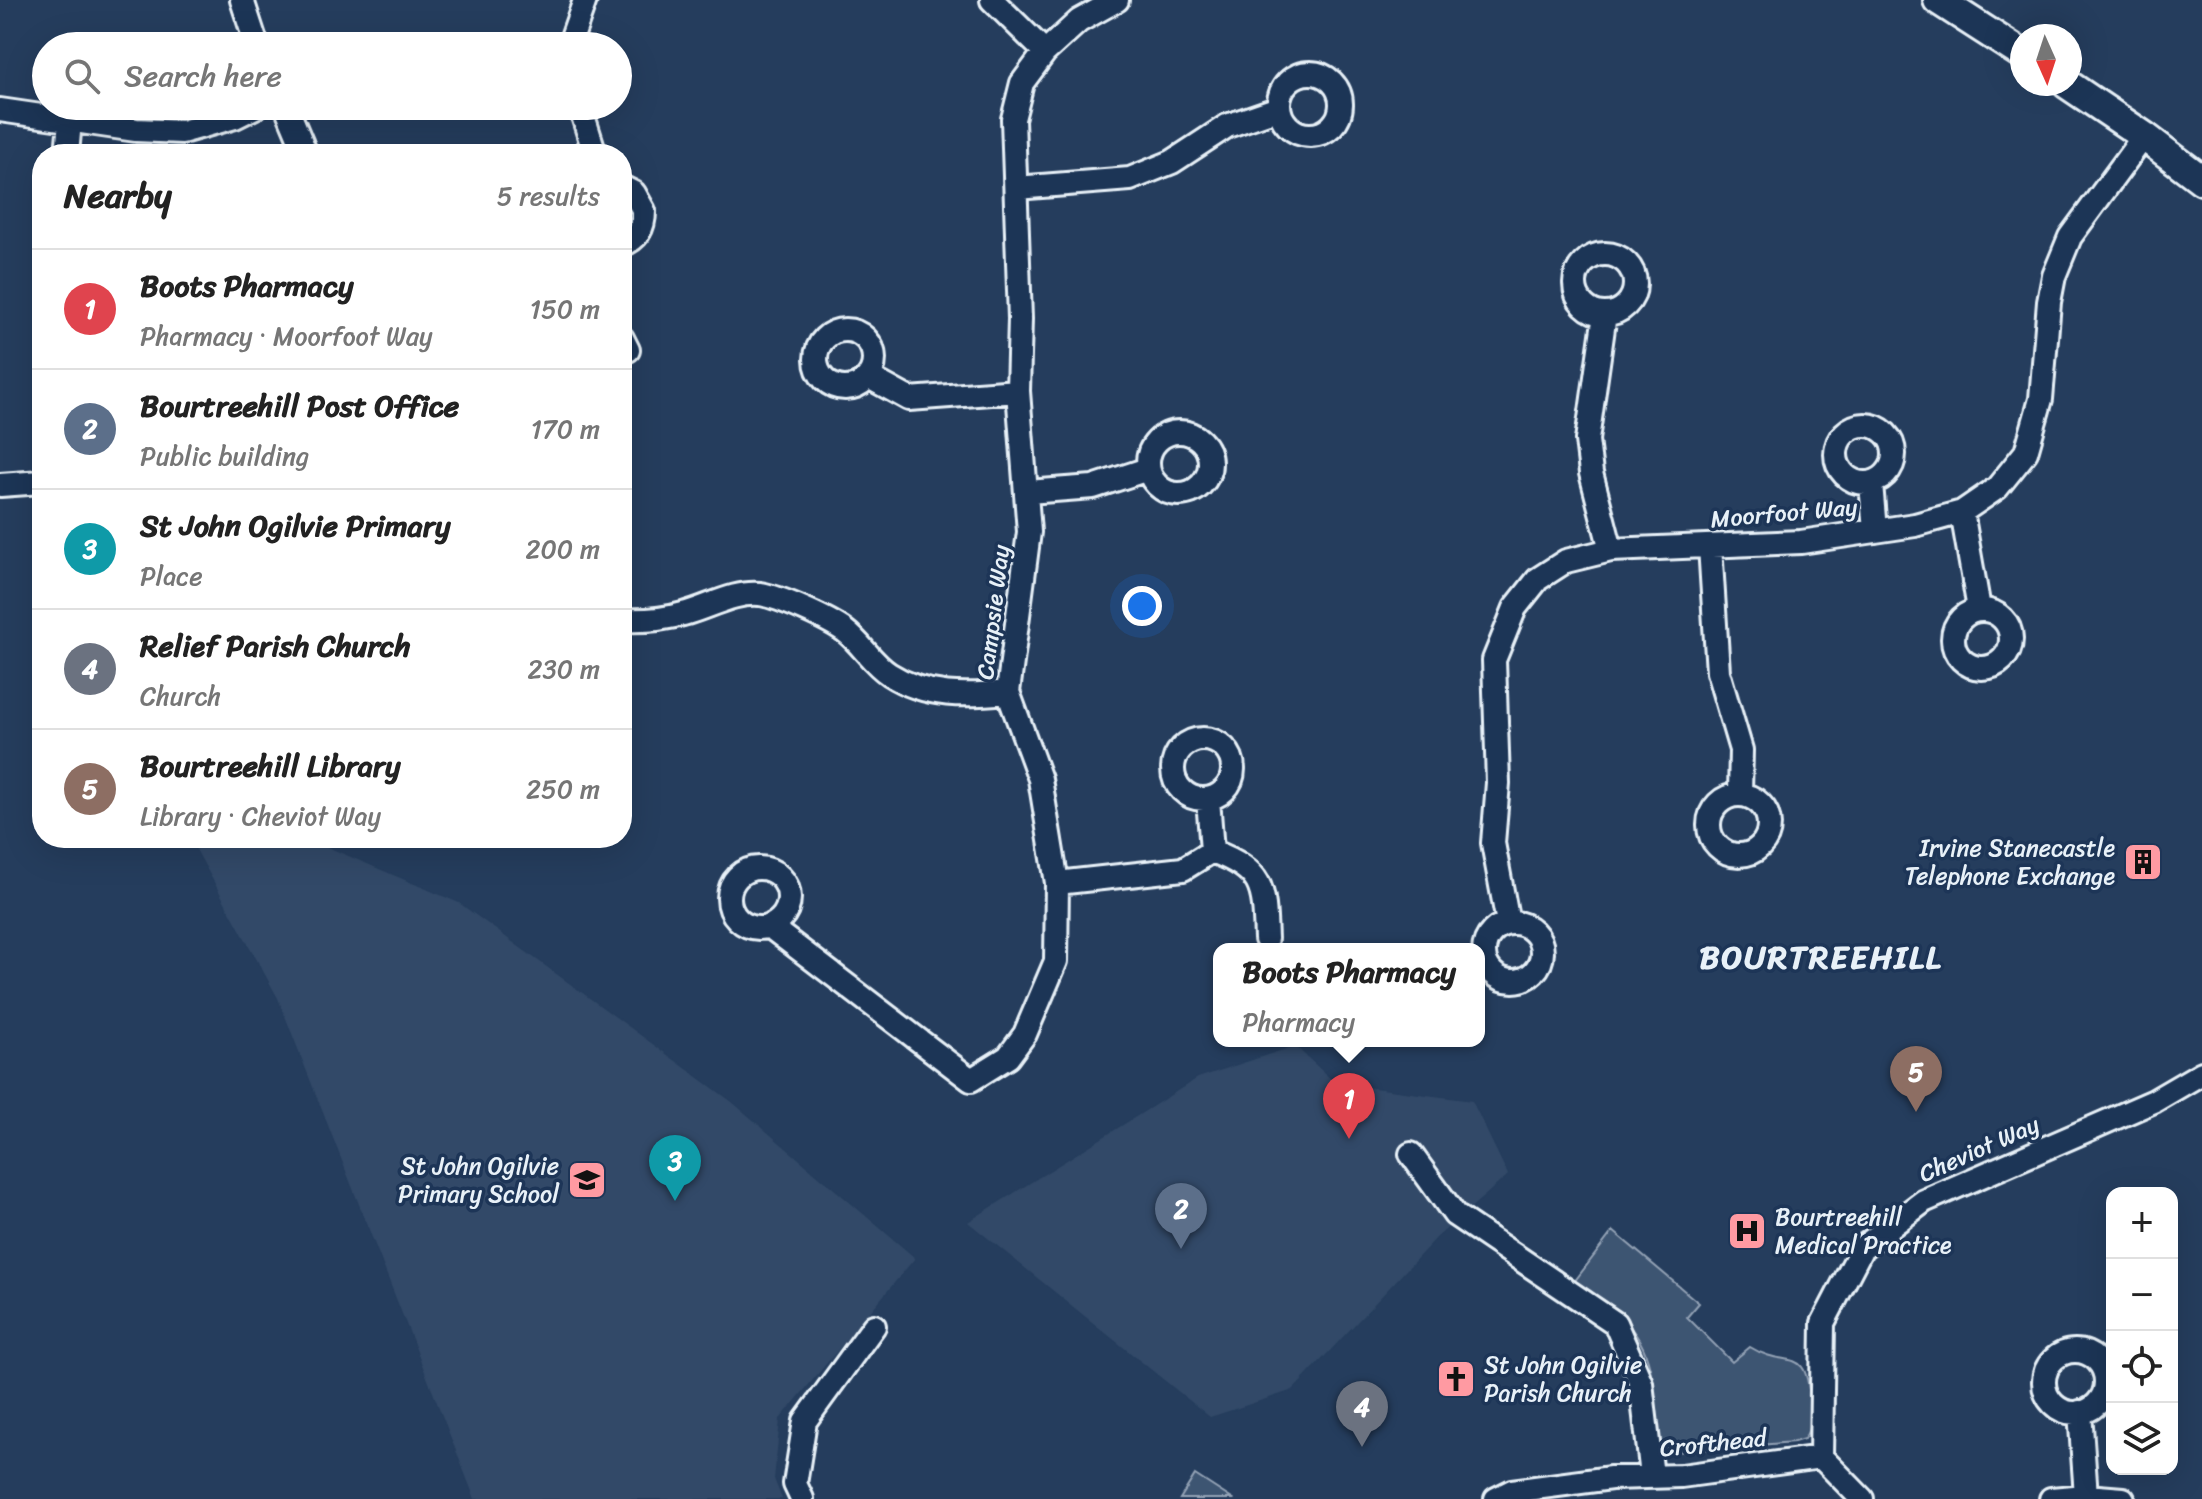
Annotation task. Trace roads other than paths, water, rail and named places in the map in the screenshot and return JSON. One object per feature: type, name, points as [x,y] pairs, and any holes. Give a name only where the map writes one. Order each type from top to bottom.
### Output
[{"type":"street","points":[[242,0],[252,32]]},
{"type":"street","points":[[574,32],[585,0]]},
{"type":"street","points":[[992,0],[1045,52]]},
{"type":"street","name":"Campsie Way","points":[[769,926],[971,1080],[1008,1057],[1025,1034],[1056,961],[1057,883],[1040,779],[1008,692],[1029,532],[1018,391],[1020,319],[1013,119],[1022,83],[1045,52],[1079,21],[1117,0]]},
{"type":"street","points":[[1938,0],[2010,46]]},
{"type":"street","points":[[2082,94],[2202,180]]},
{"type":"street","points":[[1016,188],[1130,179],[1172,162],[1227,126],[1279,108]]},
{"type":"street","points":[[0,110],[32,115]]},
{"type":"street","points":[[64,120],[136,130],[182,132],[224,120]]},
{"type":"street","points":[[292,120],[302,144]]},
{"type":"street","points":[[584,120],[592,144]]},
{"type":"street","points":[[68,144],[70,121]]},
{"type":"street","name":"Moorfoot Way","points":[[1508,923],[1493,843],[1498,783],[1494,660],[1515,608],[1538,579],[1566,561],[1611,550],[1801,542],[1915,525],[1962,512],[1997,488],[2026,452],[2041,399],[2054,276],[2070,237],[2144,136]]},
{"type":"street","points":[[632,192],[644,211],[640,232],[632,240]]},
{"type":"street","points":[[1605,314],[1587,440],[1591,473],[1611,550]]},
{"type":"street","points":[[869,377],[909,399],[1018,391]]},
{"type":"street","points":[[1028,492],[1093,487],[1148,469]]},
{"type":"street","points":[[0,485],[32,483]]},
{"type":"street","points":[[1871,483],[1875,531]]},
{"type":"street","points":[[1962,512],[1979,609]]},
{"type":"street","points":[[1710,546],[1718,672],[1741,750],[1740,793]]},
{"type":"street","points":[[632,620],[652,621],[682,615],[740,596],[760,594],[807,611],[844,630],[888,674],[929,691],[962,696],[1008,692]]},
{"type":"street","points":[[1208,799],[1212,851]]},
{"type":"street","points":[[1057,883],[1183,869],[1212,851]]},
{"type":"street","points":[[1212,851],[1236,860],[1256,876],[1265,906],[1266,939]]},
{"type":"street","name":"Cheviot Way","points":[[1821,1457],[1823,1323],[1862,1248],[1924,1201],[2154,1101],[2202,1073]]},
{"type":"street","points":[[1411,1154],[1455,1215],[1615,1323],[1641,1383],[1652,1476]]},
{"type":"street","points":[[802,1499],[795,1484],[805,1421],[874,1326]]},
{"type":"street","points":[[2080,1412],[2086,1496]]},
{"type":"street","points":[[1821,1457],[1862,1499]]},
{"type":"street","name":"Crofthead","points":[[1496,1499],[1512,1491],[1611,1478],[1681,1476],[1821,1457]]},
{"type":"street","points":[[2051,1499],[2086,1496],[2123,1499]]},
{"type":"place","name":"Irvine Stanecastle Telephone Exchange","points":[[2143,862]]},
{"type":"place","name":"Bourtreehill Library","points":[[1916,1112]]},
{"type":"place","name":"Boots Pharmacy","points":[[1349,1139]]},
{"type":"place","name":"St John Ogilvie Primary School","points":[[587,1180]]},
{"type":"place","name":"St John Ogilvie Primary","points":[[675,1201]]},
{"type":"place","name":"Bourtreehill Medical Practice","points":[[1747,1231]]},
{"type":"place","name":"Bourtreehill Post Office","points":[[1181,1249]]},
{"type":"place","name":"St John Ogilvie Parish Church","points":[[1456,1379]]},
{"type":"place","name":"Relief Parish Church","points":[[1362,1447]]},
{"type":"district","name":"BOURTREEHILL","points":[[1821,957]]}]
